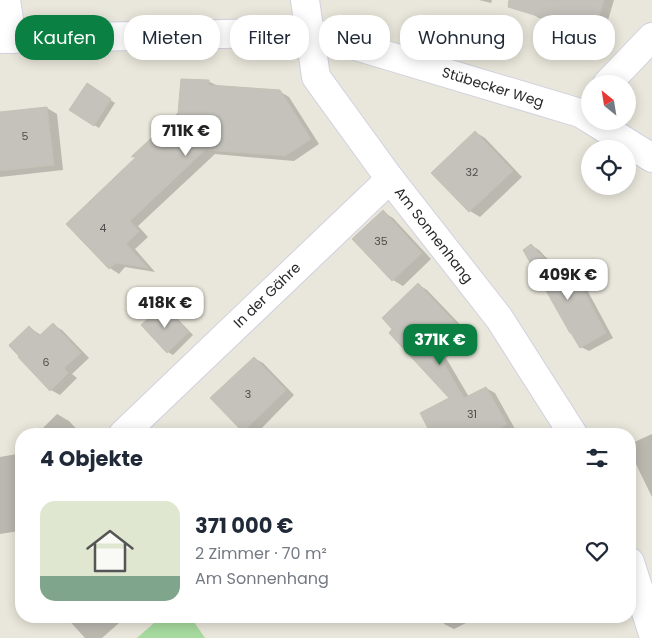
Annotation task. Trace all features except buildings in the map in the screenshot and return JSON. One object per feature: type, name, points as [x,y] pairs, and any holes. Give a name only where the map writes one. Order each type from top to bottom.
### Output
[{"type":"street","points":[[6,0],[6,39]]},
{"type":"street","name":"Am Sonnenhang","points":[[305,0],[307,15]]},
{"type":"street","name":"Stübecker Weg","points":[[309,32],[581,112]]},
{"type":"street","name":"Am Sonnenhang","points":[[309,32],[316,77],[390,179],[499,318],[568,428]]},
{"type":"street","name":"Stübecker Weg","points":[[6,39],[230,34]]},
{"type":"street","points":[[616,75],[652,37]]},
{"type":"street","name":"Stübecker Weg","points":[[611,130],[652,158]]},
{"type":"street","name":"In der Gähre","points":[[129,428],[390,179]]},
{"type":"street","points":[[636,581],[652,631]]},
{"type":"green space","points":[[154,623],[195,623],[205,638],[137,638]]}]
